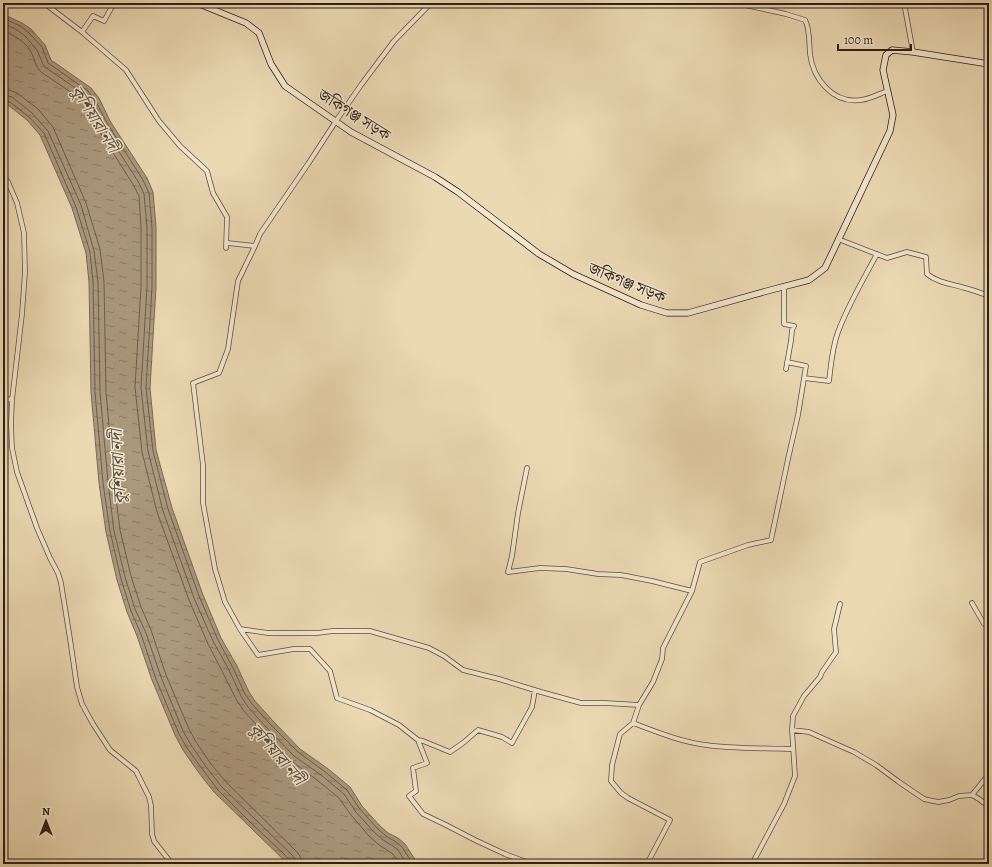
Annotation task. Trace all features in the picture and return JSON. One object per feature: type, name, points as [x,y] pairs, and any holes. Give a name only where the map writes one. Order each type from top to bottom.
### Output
[{"type":"main road","name":"জকিগঞ্জ সড়ক","points":[[197,3],[246,23],[258,33],[271,64],[285,86],[351,132],[441,181],[458,192],[539,254],[573,274],[641,305],[667,314],[688,314],[809,280],[825,268],[890,131],[892,115],[883,70],[886,55],[892,50],[989,64]]},
{"type":"street","points":[[44,3],[82,32],[126,70],[159,121],[180,146],[207,171],[213,193],[227,217],[226,245],[255,246]]},
{"type":"street","points":[[82,32],[93,16],[104,21],[114,3]]},
{"type":"street","points":[[147,3],[155,3]]},
{"type":"street","points":[[431,3],[394,41],[361,85],[260,234],[238,282],[228,349],[219,373],[193,382],[202,465],[203,503],[214,562],[225,602],[240,629],[258,655],[294,649],[310,649],[330,671],[337,698],[370,710],[399,725],[418,740],[450,752],[478,730],[502,737],[512,743],[532,707],[535,690]]},
{"type":"street","points":[[736,3],[786,14],[805,20],[810,56],[814,69],[818,78],[827,90],[833,94],[846,99],[861,100],[888,91]]},
{"type":"street","points":[[904,3],[913,52]]},
{"type":"street","points":[[3,176],[8,182],[18,203],[24,233],[25,272],[12,400],[11,424],[12,448],[17,472],[37,528],[58,573],[61,583],[76,687],[82,704],[92,724],[110,750],[136,770],[149,797],[154,841],[172,864]]},
{"type":"street","points":[[838,239],[888,258],[907,252],[926,257],[928,274],[932,278],[989,296]]},
{"type":"street","points":[[804,378],[828,381],[838,333],[853,299],[877,254]]},
{"type":"street","points":[[784,286],[784,324],[794,326],[792,330],[786,369]]},
{"type":"street","points":[[647,864],[670,820],[628,798],[621,793],[611,781],[612,766],[620,734],[633,723],[639,705],[653,682],[662,659],[663,648],[692,591],[700,562],[771,540],[798,415],[806,366],[787,362]]},
{"type":"street","points":[[3,409],[6,399],[12,400]]},
{"type":"street","points":[[526,468],[512,556],[508,572],[540,568],[566,569],[598,574],[621,575],[692,591]]},
{"type":"street","points":[[972,603],[984,624],[989,627]]},
{"type":"street","points":[[752,864],[784,804],[795,776],[792,730],[793,716],[804,696],[820,677],[836,652],[834,629],[840,604]]},
{"type":"street","points":[[240,629],[268,633],[370,631],[428,648],[444,656],[463,670],[581,703],[639,705]]},
{"type":"street","points":[[633,723],[672,737],[706,745],[793,749]]},
{"type":"street","points":[[792,730],[809,732],[854,752],[876,765],[924,799],[938,802],[950,800],[959,796],[972,795],[989,808]]},
{"type":"street","points":[[418,740],[427,763],[413,768],[416,791],[409,796],[423,814],[505,854],[532,864]]},
{"type":"street","points":[[972,795],[989,774]]},
{"type":"water","name":"কুশিয়ারা নদী","points":[[3,14],[31,29],[45,45],[51,60],[91,88],[99,98],[110,121],[147,178],[153,192],[156,227],[156,287],[150,388],[156,450],[172,508],[203,595],[221,638],[255,701],[300,749],[327,768],[350,787],[362,806],[380,826],[405,844],[418,864],[288,864],[214,792],[183,750],[175,735],[152,680],[127,612],[117,580],[106,532],[99,483],[91,392],[89,282],[86,253],[72,208],[40,135],[27,120],[8,105],[3,103]]}]
